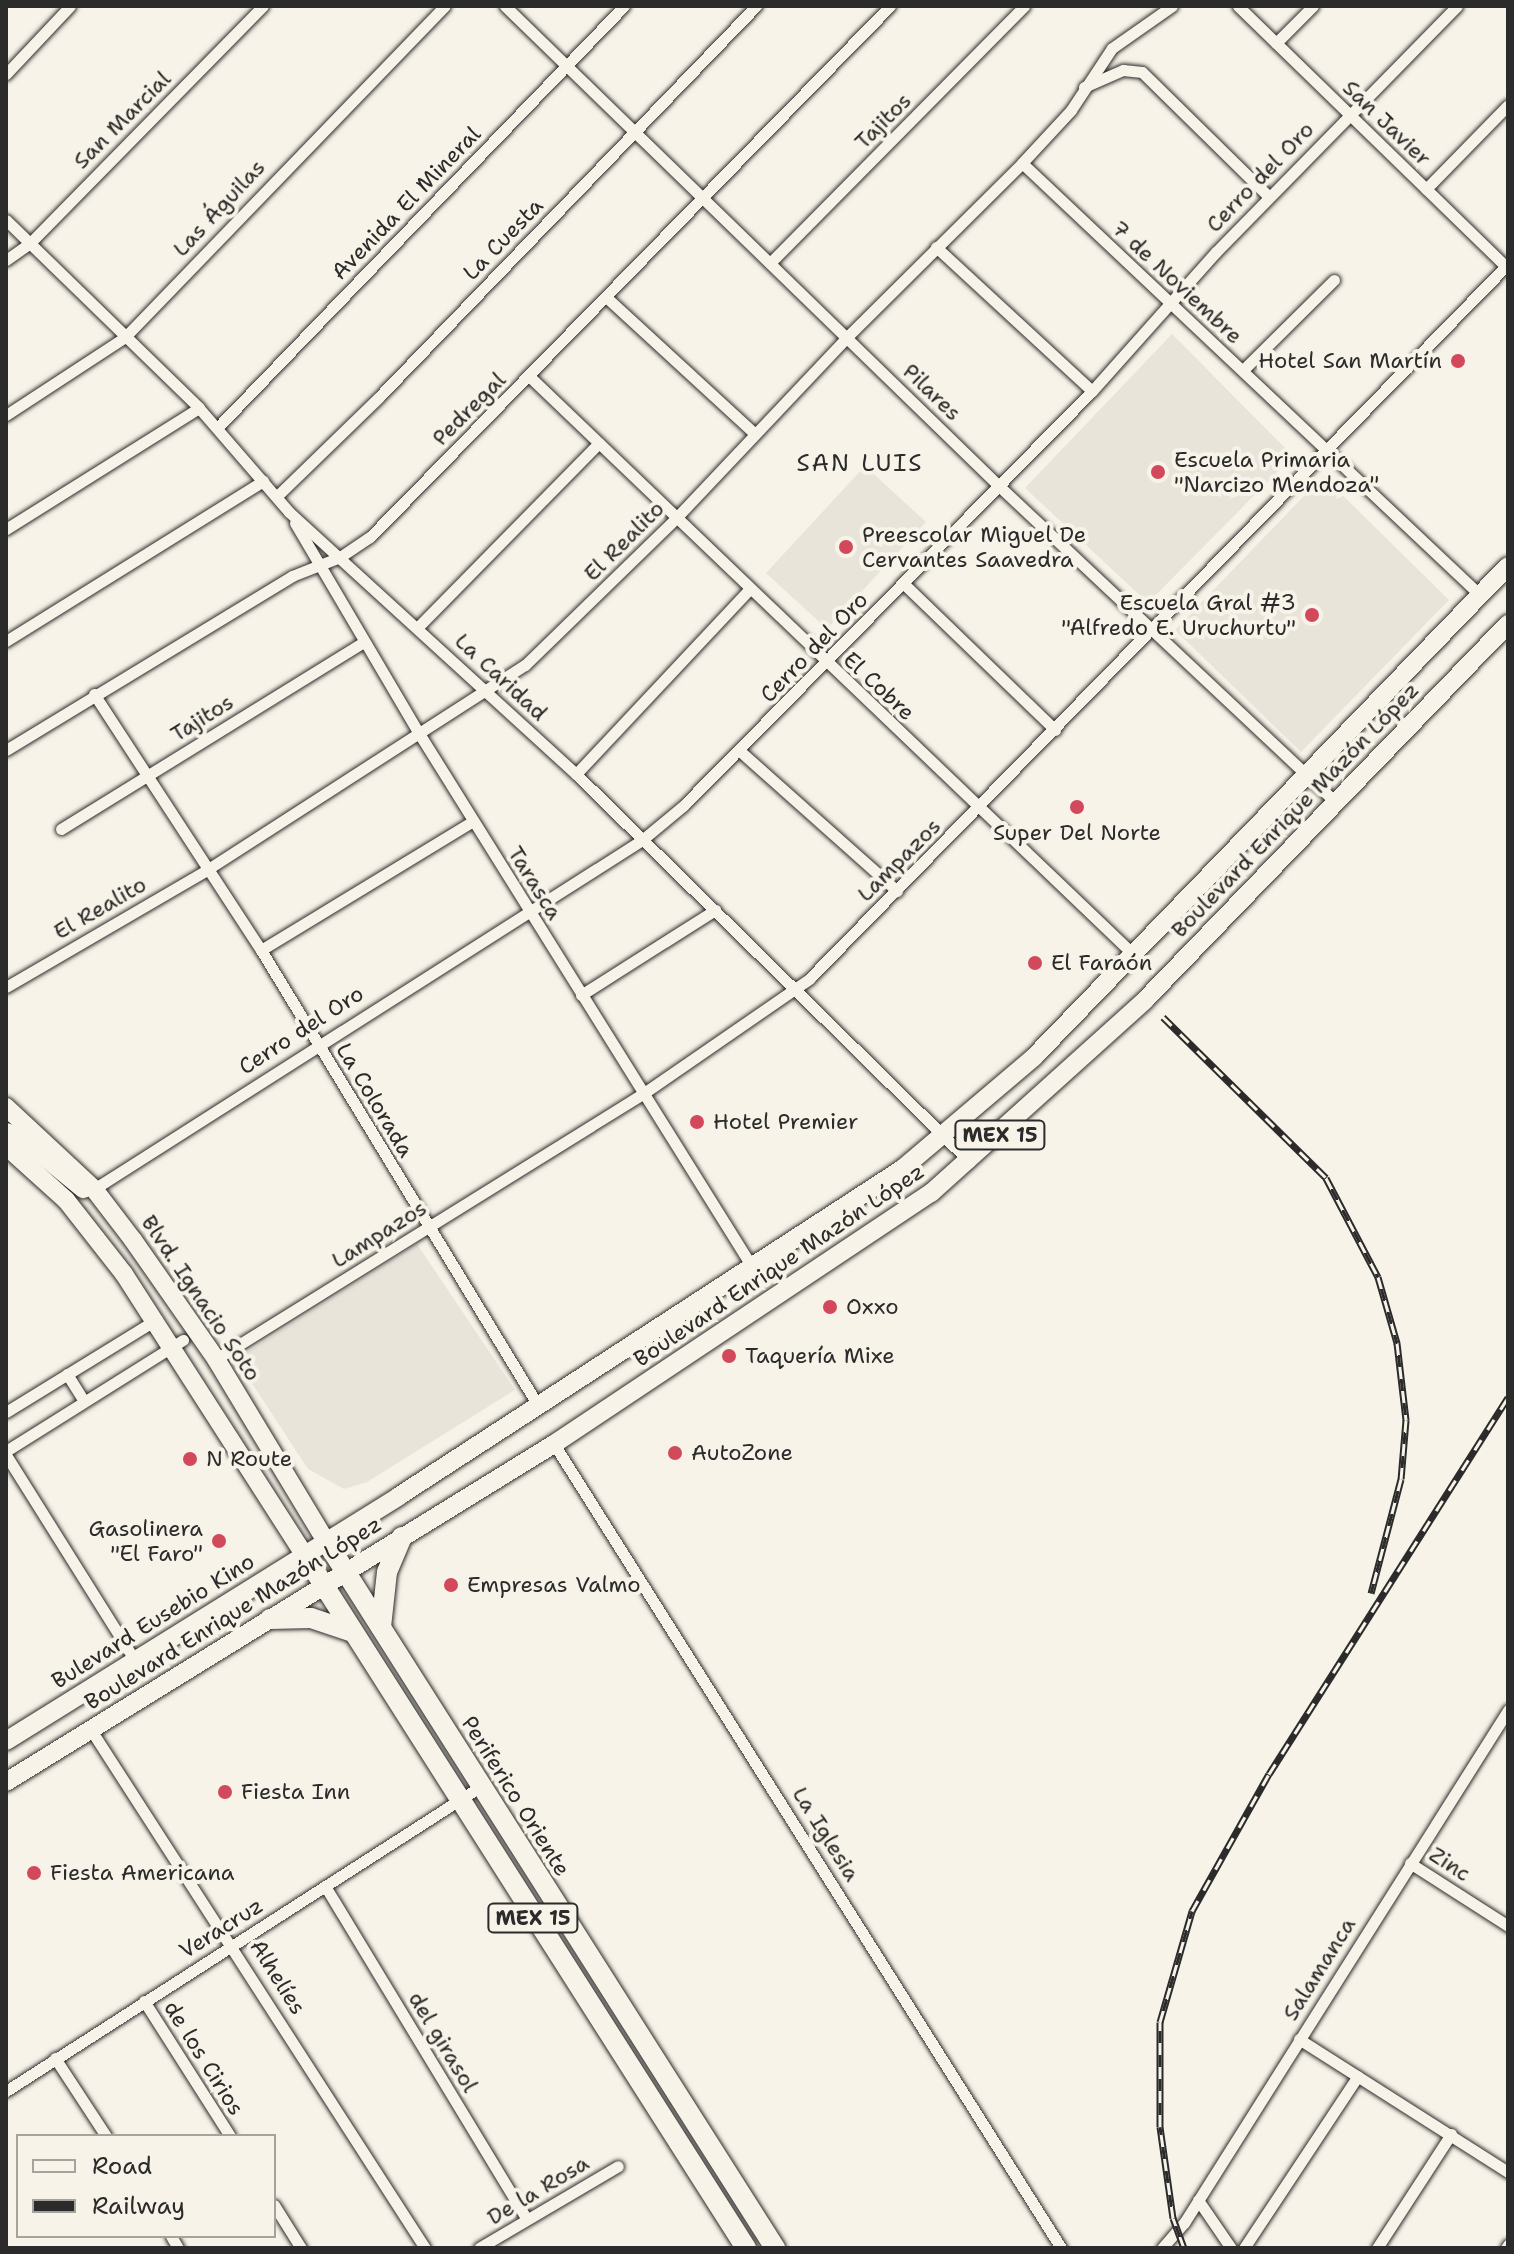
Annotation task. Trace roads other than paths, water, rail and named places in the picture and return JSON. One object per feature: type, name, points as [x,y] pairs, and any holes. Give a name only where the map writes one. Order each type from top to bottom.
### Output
[{"type":"highway","points":[[381,1627],[387,1572],[402,1537]]},
{"type":"highway","name":"Periferico Oriente","points":[[326,1541],[775,2248]]},
{"type":"highway","points":[[304,1554],[324,1584]]},
{"type":"highway","name":"MEX 15","points":[[324,1584],[746,2248]]},
{"type":"highway","points":[[270,1619],[311,1618],[353,1632]]},
{"type":"main road","name":"Boulevard Enrique Mazón López","points":[[326,1541],[835,1218],[943,1136],[1034,1057],[1508,566]]},
{"type":"main road","name":"Boulevard Enrique Mazón López","points":[[6,1782],[554,1444],[872,1234],[970,1162],[1124,1021],[1508,624]]},
{"type":"main road","name":"Blvd. Ignacio Soto","points":[[6,1107],[94,1189],[216,1359],[326,1541]]},
{"type":"main road","points":[[6,1132],[32,1146],[75,1186],[94,1189]]},
{"type":"main road","points":[[10,1154],[66,1200],[157,1319],[201,1365],[216,1359]]},
{"type":"main road","points":[[179,1343],[304,1554]]},
{"type":"main road","name":"Bulevard Eusebio Kino","points":[[6,1741],[326,1541]]},
{"type":"street","points":[[6,74],[70,6]]},
{"type":"street","name":"San Marcial","points":[[6,260],[30,243],[263,6]]},
{"type":"street","name":"Las Águilas","points":[[6,415],[125,337],[445,6]]},
{"type":"street","name":"Pilares","points":[[505,6],[999,486],[1334,801]]},
{"type":"street","name":"Avenida El Mineral","points":[[217,428],[624,6]]},
{"type":"street","name":"La Cuesta","points":[[277,496],[756,6]]},
{"type":"street","name":"Pedregal","points":[[6,750],[292,576],[340,557],[370,537],[530,377],[700,196],[890,6]]},
{"type":"street","name":"Tajitos","points":[[770,263],[1024,6]]},
{"type":"street","name":"El Realito","points":[[6,987],[205,871],[487,693],[544,648],[677,517],[847,337],[1022,163],[1071,110],[1112,48],[1172,6]]},
{"type":"street","name":"San Javier","points":[[1238,6],[1507,266]]},
{"type":"street","points":[[1276,43],[1313,6]]},
{"type":"street","name":"Cerro del Oro","points":[[94,1189],[318,1042],[642,840],[741,752],[1092,391],[1169,303],[1269,197],[1457,6]]},
{"type":"street","points":[[1084,88],[1123,70],[1142,72],[1269,197]]},
{"type":"street","points":[[1426,189],[1508,105]]},
{"type":"street","name":"7 de Noviembre","points":[[1022,163],[1480,595]]},
{"type":"street","name":"La Caridad","points":[[6,220],[199,408],[289,512],[576,774],[970,1162]]},
{"type":"street","points":[[936,247],[1092,391]]},
{"type":"street","name":"Lampazos","points":[[216,1359],[644,1093],[796,989],[978,810],[1150,629],[1507,266]]},
{"type":"street","points":[[1243,370],[1334,280]]},
{"type":"street","points":[[606,297],[754,433]]},
{"type":"street","name":"El Cobre","points":[[530,377],[978,810],[1134,955]]},
{"type":"street","points":[[6,529],[199,408]]},
{"type":"street","points":[[418,627],[599,443]]},
{"type":"street","points":[[6,641],[263,481]]},
{"type":"street","name":"Tarasca","points":[[289,512],[364,642],[529,913],[754,1270]]},
{"type":"street","points":[[904,584],[1055,730]]},
{"type":"street","points":[[576,774],[750,589]]},
{"type":"street","name":"Tajitos","points":[[61,829],[364,642]]},
{"type":"street","name":"La Colorada","points":[[94,694],[205,871],[261,950],[539,1407]]},
{"type":"street","points":[[741,752],[897,891]]},
{"type":"street","points":[[261,950],[473,821]]},
{"type":"street","points":[[581,995],[715,910]]},
{"type":"street","points":[[6,1412],[157,1319]]},
{"type":"street","points":[[135,1661],[6,1453],[179,1343]]},
{"type":"street","points":[[67,1374],[84,1401]]},
{"type":"street","name":"La Iglesia","points":[[554,1444],[1061,2248]]},
{"type":"street","name":"Salamanca","points":[[1162,2248],[1198,2200],[1508,1710]]},
{"type":"street","name":"Alhelíes","points":[[91,1730],[234,1944],[425,2248]]},
{"type":"street","name":"Veracruz","points":[[6,2091],[481,1786]]},
{"type":"street","name":"Zinc","points":[[1410,1863],[1508,1926]]},
{"type":"street","name":"del girasol","points":[[325,1886],[527,2219]]},
{"type":"street","name":"de los Cirios","points":[[144,2001],[229,2134]]},
{"type":"street","points":[[1299,2039],[1508,2172]]},
{"type":"street","points":[[55,2058],[105,2134]]},
{"type":"street","points":[[1244,2248],[1358,2076]]},
{"type":"street","points":[[1377,2248],[1451,2134]]},
{"type":"street","name":"De la Rosa","points":[[479,2248],[618,2166]]},
{"type":"street","points":[[1198,2200],[1231,2248]]},
{"type":"street","points":[[276,2208],[301,2248]]},
{"type":"railway","points":[[1163,1017],[1326,1178],[1378,1277],[1397,1343],[1406,1420],[1401,1479],[1371,1593]]},
{"type":"railway","points":[[1184,2248],[1173,2218],[1160,2127],[1160,2022],[1192,1911],[1269,1774],[1508,1397]]},
{"type":"place","name":"Hotel San Martín","points":[[1458,361]]},
{"type":"place","name":"Escuela Primaria \"Narcizo Mendoza\"","points":[[1158,472]]},
{"type":"place","name":"Preescolar Miguel De Cervantes Saavedra","points":[[846,547]]},
{"type":"place","name":"Escuela Gral #3 \"Alfredo E. Uruchurtu\"","points":[[1312,615]]},
{"type":"place","name":"Super Del Norte","points":[[1077,807]]},
{"type":"place","name":"El Faraón","points":[[1035,963]]},
{"type":"place","name":"Hotel Premier","points":[[697,1122]]},
{"type":"place","name":"Oxxo","points":[[830,1307]]},
{"type":"place","name":"Taquería Mixe","points":[[729,1356]]},
{"type":"place","name":"AutoZone","points":[[675,1453]]},
{"type":"place","name":"N Route","points":[[190,1459]]},
{"type":"place","name":"Gasolinera \"El Faro\"","points":[[219,1541]]},
{"type":"place","name":"Empresas Valmo","points":[[451,1585]]},
{"type":"place","name":"Fiesta Inn","points":[[225,1792]]},
{"type":"place","name":"Fiesta Americana","points":[[34,1873]]},
{"type":"district","name":"SAN LUIS","points":[[860,464]]}]
